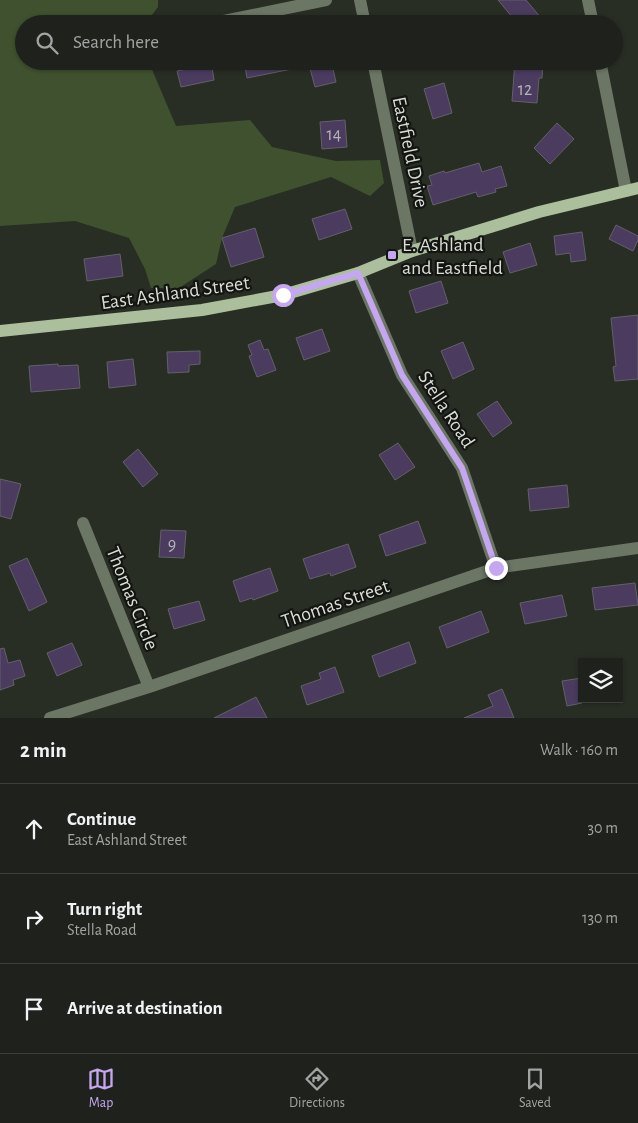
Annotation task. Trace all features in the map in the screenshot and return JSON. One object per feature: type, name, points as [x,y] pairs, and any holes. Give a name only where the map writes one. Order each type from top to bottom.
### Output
[{"type":"main road","name":"East Ashland Street","points":[[0,331],[202,310],[283,295],[358,273],[412,251],[539,212],[632,189]]},
{"type":"street","points":[[253,15],[326,0]]},
{"type":"street","points":[[360,0],[363,15]]},
{"type":"street","points":[[588,0],[591,15]]},
{"type":"street","name":"Eastfield Drive","points":[[375,70],[412,251]]},
{"type":"street","points":[[602,70],[632,189]]},
{"type":"street","name":"Stella Road","points":[[358,273],[402,375],[462,468],[496,568]]},
{"type":"street","name":"Thomas Circle","points":[[83,523],[148,687]]},
{"type":"street","name":"Thomas Street","points":[[50,718],[148,687],[496,568],[638,548]]},
{"type":"green space","points":[[0,0],[158,0],[158,7],[152,15],[15,15],[15,70],[153,70],[176,126],[250,120],[272,147],[336,161],[380,160],[384,183],[370,196],[331,177],[235,207],[222,238],[216,264],[179,288],[151,288],[145,269],[129,238],[75,221],[0,226]]},
{"type":"building","points":[[498,0],[526,0],[538,15],[510,15]]},
{"type":"building","points":[[212,70],[214,80],[181,87],[177,71]]},
{"type":"building","points":[[246,70],[287,70],[247,78]]},
{"type":"building","points":[[310,70],[333,70],[336,82],[315,87]]},
{"type":"building","points":[[514,70],[542,70],[542,78],[539,78],[537,103],[512,101]]},
{"type":"building","points":[[444,83],[452,113],[433,119],[424,89]]},
{"type":"building","points":[[345,120],[347,147],[322,149],[320,122]]},
{"type":"building","points":[[557,123],[574,139],[550,164],[534,148]]},
{"type":"building","points":[[479,163],[482,172],[501,166],[507,186],[495,189],[496,192],[478,197],[476,192],[433,205],[427,186],[432,185],[429,176]]},
{"type":"building","points":[[345,209],[352,229],[319,240],[312,219]]},
{"type":"building","points":[[616,225],[638,236],[633,251],[609,239]]},
{"type":"building","points":[[255,228],[264,257],[231,267],[222,238]]},
{"type":"building","points":[[582,232],[586,260],[571,262],[570,253],[556,255],[554,236]]},
{"type":"building","points":[[530,243],[537,265],[510,273],[503,252]]},
{"type":"building","points":[[120,254],[123,276],[87,281],[84,259]]},
{"type":"building","points":[[441,281],[448,303],[416,313],[409,291]]},
{"type":"building","points":[[638,315],[638,379],[615,381],[613,367],[616,366],[611,318]]},
{"type":"building","points":[[322,329],[330,351],[304,360],[296,338]]},
{"type":"building","points":[[260,340],[264,350],[268,349],[276,370],[257,377],[249,356],[252,355],[248,345]]},
{"type":"building","points":[[463,342],[474,369],[453,379],[441,351]]},
{"type":"building","points":[[200,351],[200,364],[189,365],[189,372],[168,373],[167,352]]},
{"type":"building","points":[[133,359],[136,385],[109,388],[107,362]]},
{"type":"building","points":[[58,364],[58,366],[78,365],[80,388],[31,392],[29,366]]},
{"type":"building","points":[[497,401],[512,423],[493,437],[477,414]]},
{"type":"building","points":[[398,443],[415,467],[395,480],[379,455]]},
{"type":"building","points":[[138,449],[158,474],[143,487],[123,462]]},
{"type":"building","points":[[0,479],[21,484],[11,519],[0,516]]},
{"type":"building","points":[[567,485],[569,507],[530,511],[528,489]]},
{"type":"building","points":[[418,521],[426,543],[386,556],[379,535]]},
{"type":"building","points":[[161,530],[186,531],[184,558],[159,557]]},
{"type":"building","points":[[348,544],[356,567],[331,576],[330,573],[310,579],[303,559]]},
{"type":"building","points":[[27,558],[47,602],[29,611],[9,566]]},
{"type":"building","points":[[270,568],[278,591],[253,600],[252,598],[240,602],[233,581]]},
{"type":"building","points":[[635,583],[638,605],[595,610],[592,588]]},
{"type":"building","points":[[562,595],[567,616],[525,624],[520,603]]},
{"type":"building","points":[[199,601],[205,620],[174,629],[168,609]]},
{"type":"building","points":[[481,611],[489,632],[447,648],[439,627]]},
{"type":"building","points":[[409,642],[416,663],[379,677],[372,656]]},
{"type":"building","points":[[72,643],[82,665],[57,676],[47,653]]},
{"type":"building","points":[[4,648],[8,663],[20,660],[25,676],[13,680],[14,685],[0,690],[0,649]]},
{"type":"building","points":[[335,667],[344,692],[307,705],[301,686],[321,679],[319,673]]},
{"type":"building","points":[[578,679],[578,703],[582,703],[567,706],[562,681]]},
{"type":"building","points":[[502,689],[514,718],[464,718],[493,706],[488,695]]},
{"type":"building","points":[[256,697],[267,718],[214,718]]},
{"type":"place","name":"E. Ashland and Eastfield","points":[[392,255]]},
{"type":"route","points":[[283,295],[358,273],[402,375],[462,468],[496,568]]}]
